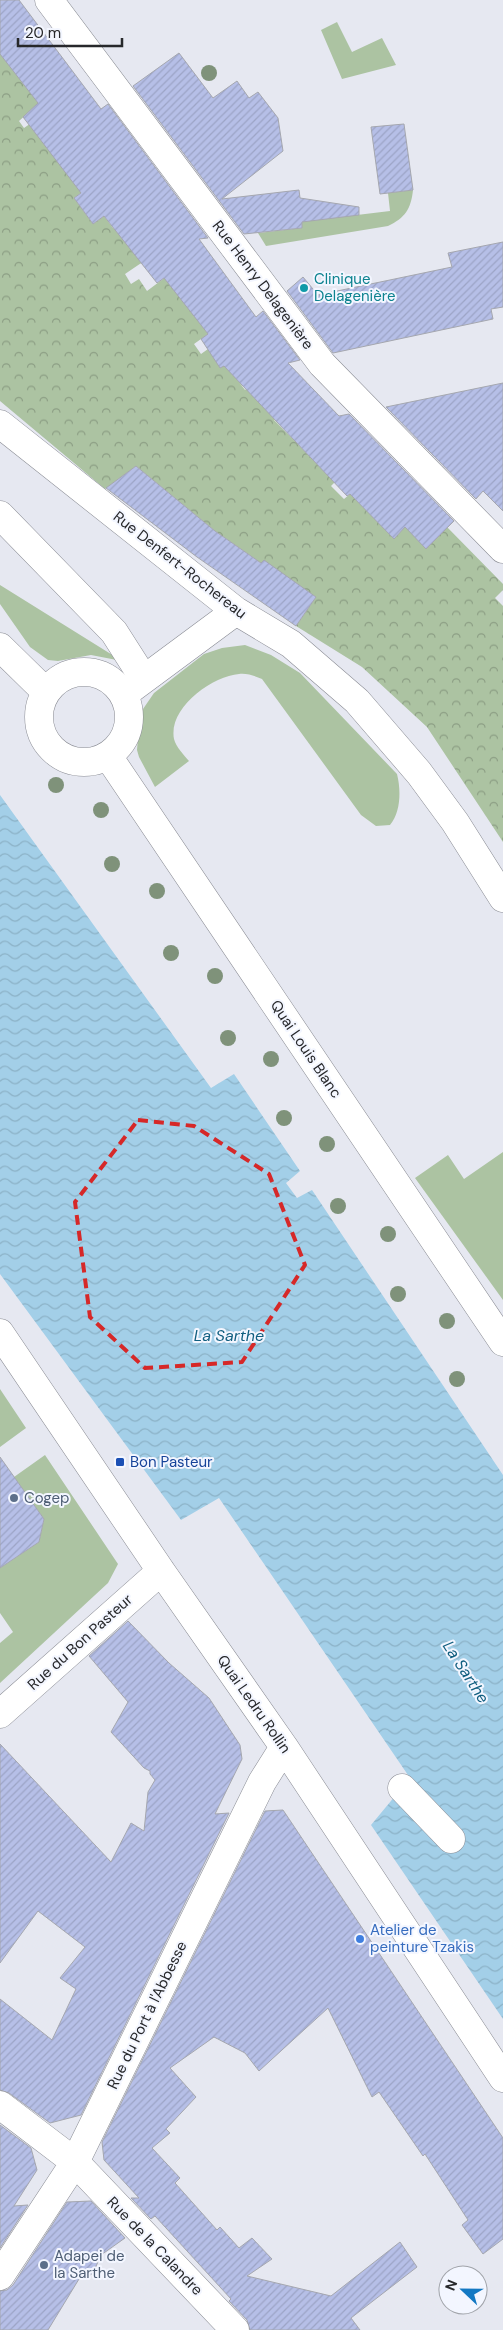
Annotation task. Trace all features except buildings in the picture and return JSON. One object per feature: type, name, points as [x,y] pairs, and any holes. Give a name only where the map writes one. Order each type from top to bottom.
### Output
[{"type":"street","name":"Rue Henry Delagenière","points":[[49,0],[322,364],[499,540]]},
{"type":"street","name":"Rue Denfert-Rochereau","points":[[0,425],[236,611],[291,644],[357,701],[424,780],[455,822],[503,898]]},
{"type":"street","points":[[0,515],[114,632],[134,687],[129,707],[130,721],[127,735],[119,747],[108,756],[98,761],[86,763],[63,757],[53,750],[46,741],[39,718],[46,692],[61,678],[84,671],[134,687]]},
{"type":"street","points":[[134,687],[236,611]]},
{"type":"street","points":[[0,647],[46,692]]},
{"type":"street","name":"Quai Louis Blanc","points":[[108,756],[503,1342]]},
{"type":"street","name":"Quai Ledru Rollin","points":[[0,1333],[161,1571],[284,1747],[503,2078]]},
{"type":"street","name":"Rue du Bon Pasteur","points":[[0,1714],[161,1571]]},
{"type":"street","name":"Rue du Port à l'Abbesse","points":[[0,2276],[75,2162],[258,1790],[284,1747]]},
{"type":"street","points":[[402,1788],[451,1839]]},
{"type":"street","points":[[0,2105],[75,2162]]},
{"type":"street","name":"Rue de la Calandre","points":[[75,2162],[235,2330]]},
{"type":"highlighted area","points":[[138,1120],[194,1126],[269,1174],[305,1265],[242,1362],[145,1368],[90,1317],[75,1202]]},
{"type":"green space","points":[[337,22],[352,52],[382,38],[396,65],[342,79],[321,30]]},
{"type":"green space","points":[[0,53],[39,103],[19,121],[24,128],[34,121],[97,181],[74,198],[93,224],[104,216],[113,228],[153,255],[125,274],[131,284],[139,279],[147,291],[167,276],[208,334],[194,344],[201,354],[215,344],[220,368],[229,362],[236,378],[245,390],[248,388],[287,406],[274,420],[335,482],[331,486],[344,499],[350,494],[394,538],[405,527],[447,527],[503,584],[503,590],[495,598],[503,606],[503,842],[427,727],[362,667],[296,626],[316,597],[261,563],[215,531],[136,466],[105,489],[0,401]]},
{"type":"green space","points":[[413,190],[409,208],[399,220],[388,226],[266,246],[258,233],[302,228],[302,218],[332,218],[390,211],[388,193]]},
{"type":"green space","points":[[0,585],[122,661],[91,655],[58,661],[48,660],[30,647],[0,604]]},
{"type":"green space","points":[[245,645],[271,655],[300,673],[397,774],[399,801],[394,820],[390,825],[376,826],[361,815],[262,679],[248,674],[228,676],[217,681],[205,687],[185,705],[174,727],[174,739],[178,748],[189,761],[155,787],[137,750],[143,709],[154,693],[204,654],[222,648]]},
{"type":"green space","points":[[503,1152],[503,1300],[415,1178],[448,1155],[464,1179]]},
{"type":"green space","points":[[0,1389],[26,1428],[0,1447]]},
{"type":"green space","points":[[45,1455],[118,1564],[108,1583],[0,1683],[0,1643],[13,1632],[0,1613],[0,1568],[39,1542],[44,1519],[14,1477]]},
{"type":"water","name":"La Sarthe","points":[[0,795],[211,1088],[234,1074],[300,1171],[286,1183],[297,1198],[312,1190],[503,1475],[503,2019],[371,1825],[410,1778],[219,1498],[181,1520],[0,1274]]},
{"type":"pier","points":[[10,744],[27,769],[0,787],[0,751]]},
{"type":"place","name":"Clinique Delagenière","points":[[304,288]]},
{"type":"place","name":"Bon Pasteur","points":[[120,1462]]},
{"type":"place","name":"Cogep","points":[[14,1498]]},
{"type":"place","name":"Atelier de peinture Tzakis","points":[[360,1939]]},
{"type":"place","name":"Adapei de la Sarthe","points":[[44,2265]]}]
